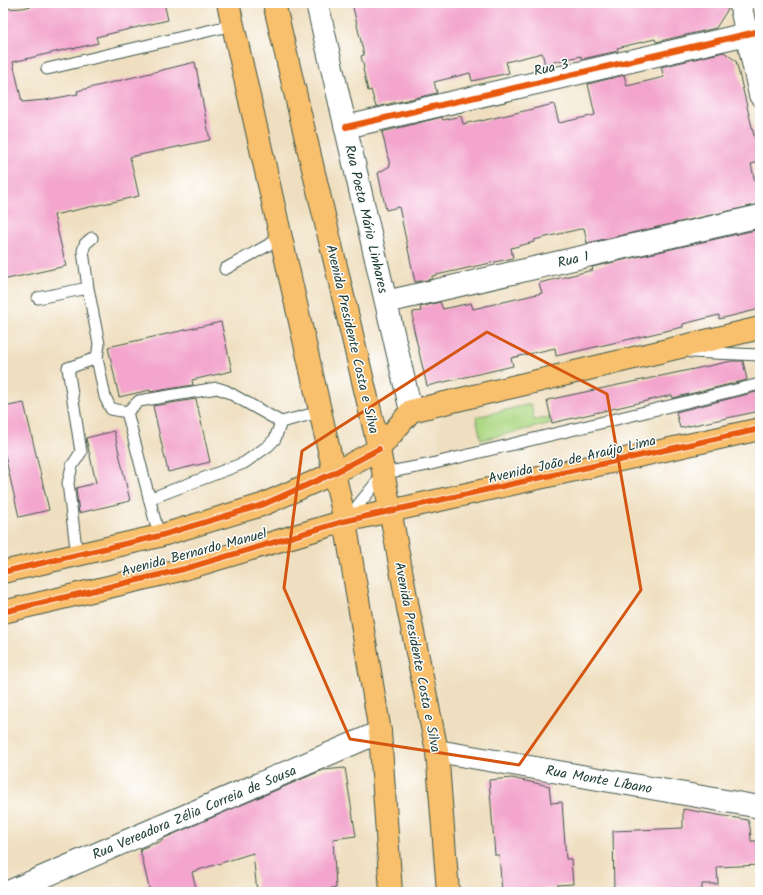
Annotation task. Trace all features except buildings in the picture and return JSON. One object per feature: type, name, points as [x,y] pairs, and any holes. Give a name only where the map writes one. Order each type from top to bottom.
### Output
[{"type":"main road","points":[[228,3],[345,521],[380,732],[391,892]]},
{"type":"main road","name":"Avenida Presidente Costa e Silva","points":[[274,3],[384,473],[408,608],[437,751],[448,892]]},
{"type":"main road","points":[[379,449],[411,411],[760,328]]},
{"type":"main road","name":"Avenida João de Araújo Lima","points":[[390,512],[760,429]]},
{"type":"main road","name":"Avenida Bernardo Manuel","points":[[3,572],[78,556],[159,536],[262,505],[334,473],[379,449]]},
{"type":"main road","name":"Avenida Bernardo Manuel","points":[[3,612],[184,569],[345,521],[390,512]]},
{"type":"street","name":"Rua Poeta Mário Linhares","points":[[317,3],[411,411]]},
{"type":"street","points":[[740,3],[753,33],[760,96]]},
{"type":"street","name":"Rua 3","points":[[346,127],[753,33]]},
{"type":"street","name":"Rua 1","points":[[386,302],[760,216]]},
{"type":"street","name":"Rua Vereadora Zélia Correia de Sousa","points":[[8,892],[380,732]]},
{"type":"street","name":"Rua Monte Líbano","points":[[437,751],[760,806]]},
{"type":"lane","points":[[47,69],[233,24]]},
{"type":"lane","points":[[92,238],[85,244],[83,251],[88,288],[99,344],[97,358],[104,396],[111,408],[127,412]]},
{"type":"lane","points":[[225,269],[281,238]]},
{"type":"lane","points":[[38,298],[88,288]]},
{"type":"lane","points":[[666,351],[760,355]]},
{"type":"lane","points":[[78,556],[68,483],[72,466],[81,452],[68,368],[97,358]]},
{"type":"lane","points":[[345,521],[384,473],[427,465],[760,384]]},
{"type":"lane","points":[[127,412],[139,402],[216,388],[226,391],[281,422],[320,412]]},
{"type":"lane","points":[[127,412],[159,536]]},
{"type":"lane","points":[[149,499],[244,463],[268,446],[275,439],[281,422]]},
{"type":"highlighted area","points":[[487,332],[607,394],[641,590],[519,765],[350,739],[284,588],[302,451]]},
{"type":"green space","points":[[531,404],[534,420],[550,417],[552,423],[481,440],[476,417]]},
{"type":"cycle path","points":[[346,127],[760,31]]},
{"type":"cycle path","points":[[3,612],[184,569],[345,521],[760,429]]},
{"type":"cycle path","points":[[3,572],[159,536],[262,505],[334,473],[379,449]]}]
